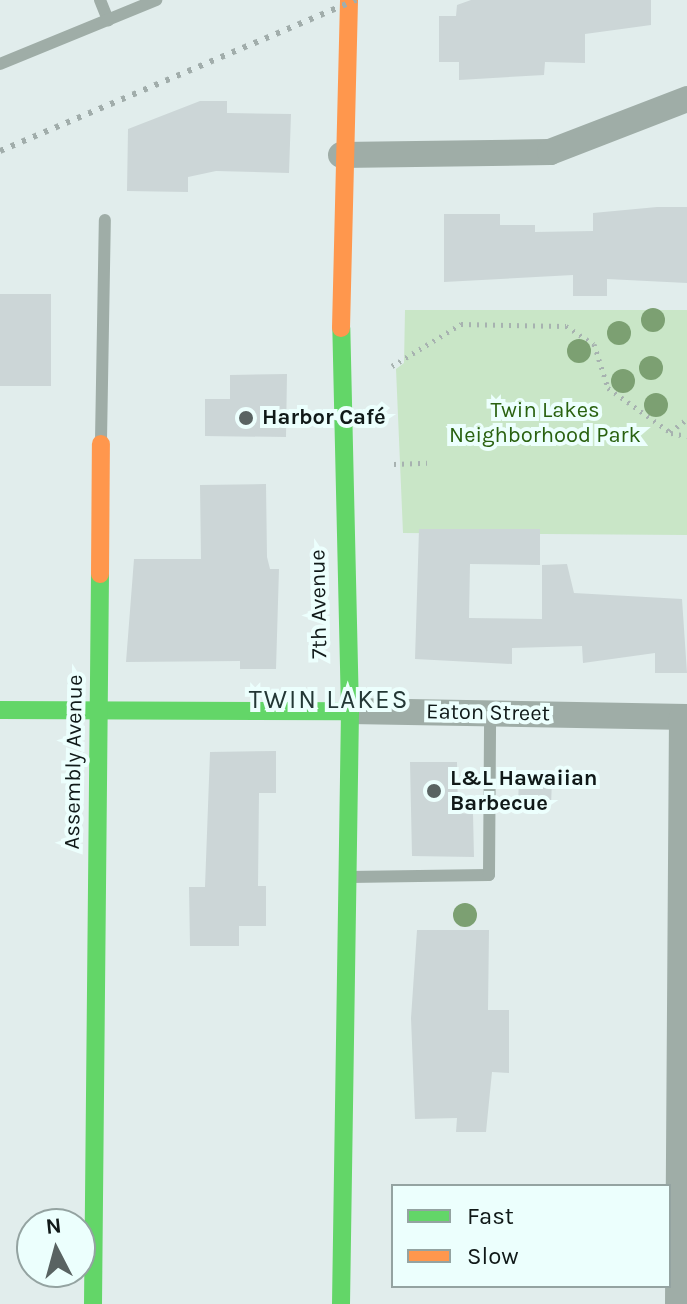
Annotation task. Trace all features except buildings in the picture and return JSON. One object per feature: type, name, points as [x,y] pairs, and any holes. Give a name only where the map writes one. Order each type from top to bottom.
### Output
[{"type":"main road","name":"7th Avenue","points":[[341,1304],[350,711],[341,155],[349,0]]},
{"type":"main road","name":"Assembly Avenue","points":[[93,1304],[101,444]]},
{"type":"main road","name":"Eaton Street","points":[[0,710],[350,711]]},
{"type":"street","points":[[341,155],[550,152],[687,99]]},
{"type":"street","name":"Eaton Street","points":[[350,711],[685,717]]},
{"type":"street","points":[[678,1304],[685,717]]},
{"type":"lane","points":[[100,0],[108,20]]},
{"type":"lane","points":[[0,64],[156,0]]},
{"type":"lane","name":"Assembly Avenue","points":[[101,444],[105,220]]},
{"type":"lane","points":[[347,877],[489,875],[490,713]]},
{"type":"path","points":[[392,366],[461,324],[566,326],[594,344],[608,388],[670,432],[687,436]]},
{"type":"path","points":[[670,432],[687,419]]},
{"type":"path","points":[[394,464],[427,463]]},
{"type":"green space","name":"Twin Lakes Neighborhood Park","points":[[405,310],[687,310],[687,535],[403,533],[396,369],[404,363]]},
{"type":"railway","points":[[0,151],[356,0]]},
{"type":"traffic: fast","points":[[341,328],[350,711],[341,1304]]},
{"type":"traffic: fast","points":[[93,1304],[100,574]]},
{"type":"traffic: fast","points":[[0,710],[350,711]]},
{"type":"traffic: slow","points":[[341,328],[349,0]]},
{"type":"traffic: slow","points":[[100,574],[101,444]]},
{"type":"place","name":"Harbor Café","points":[[246,418]]},
{"type":"place","name":"L&L Hawaiian Barbecue","points":[[434,791]]},
{"type":"district","name":"TWIN LAKES","points":[[329,700]]}]
